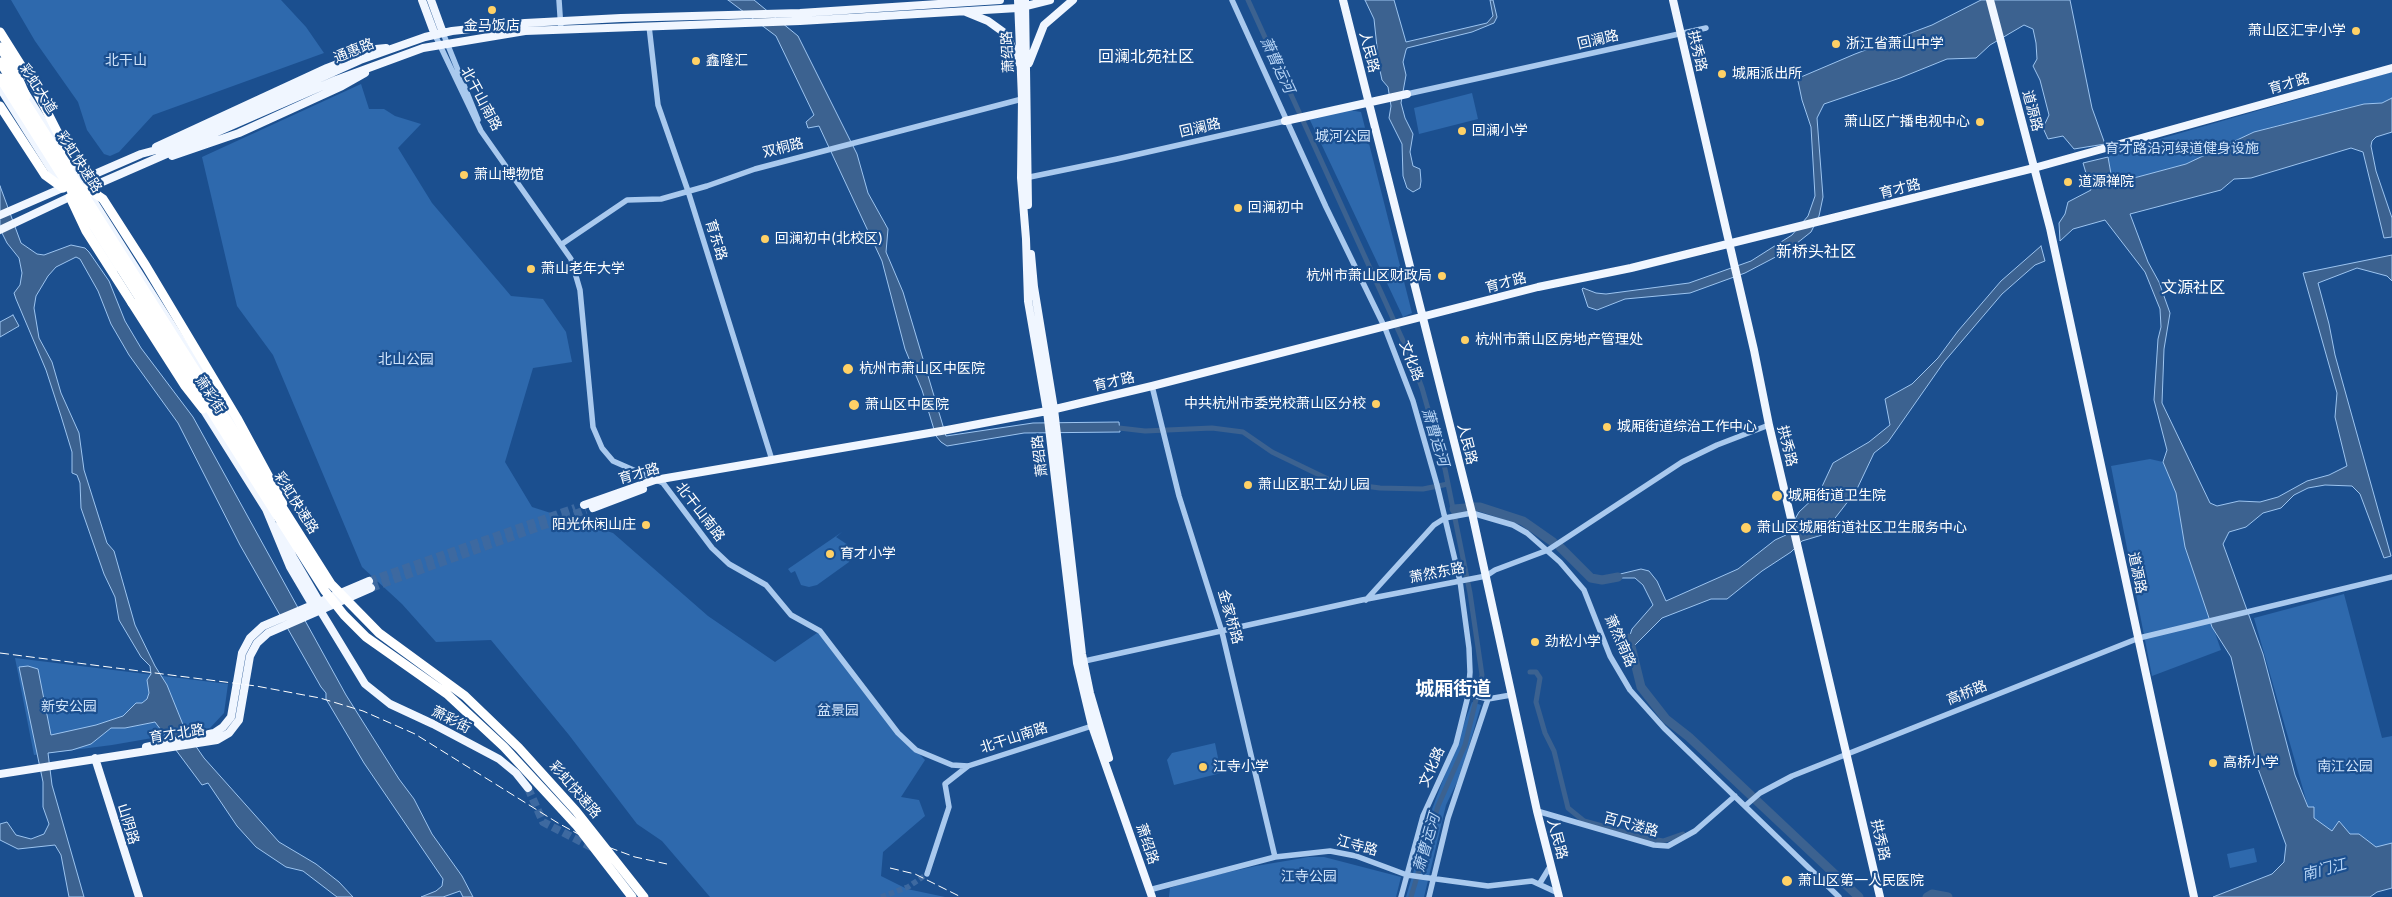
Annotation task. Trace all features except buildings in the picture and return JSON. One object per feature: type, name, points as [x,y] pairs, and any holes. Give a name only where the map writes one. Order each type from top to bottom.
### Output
[{"type":"highway","points":[[0,32],[34,86],[66,149],[71,165]]},
{"type":"highway","points":[[0,46],[16,73],[36,119]]},
{"type":"highway","name":"彩虹快速路","points":[[0,62],[331,584],[380,633],[453,687],[491,720],[576,811],[643,897]]},
{"type":"highway","name":"彩虹快速路","points":[[0,78],[325,591],[344,615],[378,646],[447,694],[504,747],[577,826],[630,897]]},
{"type":"highway","points":[[0,84],[17,104]]},
{"type":"highway","points":[[0,106],[45,174],[63,188]]},
{"type":"highway","points":[[87,188],[103,199],[161,292],[270,476],[295,527]]},
{"type":"highway","points":[[70,197],[86,231],[185,386],[235,450]]},
{"type":"main road","points":[[422,0],[439,34]]},
{"type":"main road","points":[[431,0],[439,34]]},
{"type":"main road","points":[[800,17],[1000,0]]},
{"type":"main road","points":[[800,17],[964,11],[1050,0]]},
{"type":"main road","points":[[1025,178],[1024,70],[1044,26],[1074,0]]},
{"type":"main road","name":"人民路","points":[[1343,0],[1472,514],[1510,695],[1558,895]]},
{"type":"main road","name":"拱秀路","points":[[1673,0],[1738,281],[1769,426],[1880,897]]},
{"type":"main road","name":"道源路","points":[[1990,0],[2050,228],[2194,897]]},
{"type":"main road","name":"萧绍路","points":[[1022,4],[1024,70],[1022,98],[1025,178],[1034,287],[1051,410],[1080,662],[1092,726],[1152,892]]},
{"type":"main road","points":[[964,11],[988,21],[1006,34],[1024,70]]},
{"type":"main road","name":"通惠路","points":[[87,188],[148,162],[239,133],[342,86],[399,56],[424,48],[503,33],[561,26],[731,15],[800,17]]},
{"type":"main road","name":"通惠路","points":[[1,215],[141,154],[167,147],[360,60],[439,34],[484,26],[731,24],[800,17]]},
{"type":"main road","name":"彩虹大道","points":[[0,53],[87,188]]},
{"type":"main road","name":"育才路","points":[[585,508],[659,482],[702,472],[948,430],[1051,410],[1152,386],[1385,328],[1538,287],[1729,245],[2034,168],[2392,68]]},
{"type":"main road","points":[[0,88],[70,197]]},
{"type":"main road","name":"回澜路","points":[[1286,121],[1368,101],[1407,94]]},
{"type":"main road","points":[[0,229],[87,188]]},
{"type":"main road","name":"萧彩街","points":[[87,188],[259,466],[292,557],[358,675],[373,692],[390,704],[442,728],[499,759],[520,779],[526,789]]},
{"type":"main road","name":"萧彩街","points":[[70,197],[246,475],[266,509],[290,567],[318,606]]},
{"type":"main road","name":"育才北路","points":[[0,774],[202,740],[217,740],[229,733],[239,720],[250,656],[257,643],[276,624],[370,585]]},
{"type":"main road","points":[[1080,662],[1108,757],[1152,892],[1156,897]]},
{"type":"main road","name":"山阴路","points":[[95,758],[138,897]]},
{"type":"main road","points":[[622,872],[643,897]]},
{"type":"main road","points":[[614,877],[630,897]]},
{"type":"street","points":[[558,0],[561,26]]},
{"type":"street","name":"文化路","points":[[1232,0],[1286,121],[1385,328],[1413,401],[1447,517],[1461,580],[1469,648],[1468,694],[1456,744],[1423,816],[1401,897]]},
{"type":"street","name":"育东路","points":[[650,26],[658,105],[688,191],[772,460]]},
{"type":"street","name":"回澜路","points":[[1407,94],[1706,28]]},
{"type":"street","name":"北干山南路","points":[[439,34],[469,109],[487,140],[571,259],[579,283],[593,427],[602,448],[613,461],[659,482],[712,548],[729,564],[766,585],[791,614],[820,632],[898,733],[911,745],[933,758],[952,764],[968,766],[1092,726]]},
{"type":"street","name":"双桐路","points":[[562,244],[627,200],[661,198],[755,169],[1022,98]]},
{"type":"street","name":"回澜路","points":[[1025,178],[1286,121]]},
{"type":"street","name":"金家桥路","points":[[1152,386],[1179,496],[1222,632],[1275,857]]},
{"type":"street","name":"萧然东路","points":[[1080,662],[1486,576],[1495,570],[1548,550],[1682,462],[1717,445],[1769,426]]},
{"type":"street","name":"萧然南路","points":[[1366,600],[1434,525],[1447,517],[1472,514],[1513,526],[1528,533],[1548,550],[1584,590],[1610,656],[1630,690],[1664,728],[1839,897]]},
{"type":"street","name":"高桥路","points":[[1746,806],[1760,793],[1792,776],[2139,638],[2250,613],[2392,577]]},
{"type":"street","points":[[1468,694],[1488,699],[1510,695]]},
{"type":"street","points":[[1429,897],[1436,879],[1448,818],[1488,699]]},
{"type":"street","points":[[927,874],[949,807],[945,784],[968,766]]},
{"type":"street","name":"百尺溇路","points":[[1537,811],[1654,845],[1668,846],[1695,831],[1735,796]]},
{"type":"street","name":"江寺路","points":[[1152,892],[1275,857],[1330,851],[1356,856],[1407,875],[1488,886],[1532,881],[1540,883],[1558,895]]},
{"type":"street","points":[[1540,883],[1551,865]]},
{"type":"green space","name":"北干山","points":[[11,0],[281,0],[306,27],[324,53],[153,115],[119,152],[110,156],[104,154],[87,130],[78,102],[35,41]]},
{"type":"green space","name":"育才路沿河绿道健身设施","points":[[2392,72],[2392,98],[2382,103],[2364,104],[2254,132],[2186,164],[2119,182],[2111,175],[2108,157],[2118,151]]},
{"type":"green space","name":"北山公园","points":[[361,84],[369,109],[384,109],[395,116],[421,124],[398,148],[432,203],[511,296],[543,299],[566,332],[572,362],[533,368],[505,462],[532,507],[613,533],[708,616],[775,662],[820,631],[906,740],[925,760],[901,797],[919,800],[925,816],[883,852],[881,876],[907,889],[945,897],[710,897],[662,841],[637,824],[569,735],[491,640],[436,642],[402,604],[362,567],[273,355],[237,306],[202,157]]},
{"type":"green space","points":[[1472,93],[1478,119],[1419,134],[1414,108]]},
{"type":"green space","name":"城河公园","points":[[1349,110],[1361,112],[1412,313],[1403,317],[1309,118]]},
{"type":"green space","points":[[2150,459],[2163,462],[2176,493],[2185,547],[2221,650],[2152,676],[2111,466]]},
{"type":"green space","points":[[842,532],[836,537],[848,545],[852,555],[849,562],[817,585],[809,587],[801,585],[795,571],[791,573],[788,569]]},
{"type":"green space","name":"南江公园","points":[[2344,594],[2382,738],[2392,736],[2392,854],[2313,824],[2254,618]]},
{"type":"green space","name":"新安公园","points":[[15,658],[228,684],[224,713],[210,728],[112,745],[34,755]]},
{"type":"green space","points":[[1472,702],[1481,705],[1461,774],[1446,805],[1424,897],[1406,897],[1431,812]]},
{"type":"green space","points":[[1215,743],[1221,773],[1174,785],[1167,760],[1172,753]]},
{"type":"green space","points":[[2254,848],[2257,862],[2230,868],[2227,854]]},
{"type":"green space","name":"江寺公园","points":[[1309,857],[1324,857],[1401,877],[1396,897],[1169,897],[1170,888],[1198,879]]},
{"type":"water","points":[[728,0],[754,0],[798,36],[857,154],[868,193],[888,229],[886,252],[903,292],[946,436],[1033,423],[1119,422],[1120,432],[1024,433],[947,446],[941,442],[936,436],[922,390],[905,349],[882,261],[819,126],[808,128],[806,122],[814,115],[776,36]]},
{"type":"water","points":[[1365,0],[1394,0],[1406,42],[1487,23],[1493,16],[1490,0],[1493,0],[1497,17],[1494,23],[1472,32],[1407,48],[1406,50],[1403,62],[1406,75],[1401,103],[1405,118],[1413,134],[1410,152],[1413,166],[1420,169],[1421,181],[1420,188],[1413,192],[1407,188],[1403,176],[1402,144],[1389,118],[1391,106],[1388,87],[1382,80],[1374,19]]},
{"type":"water","points":[[1981,0],[2070,0],[2092,108],[2105,144],[2074,149],[2063,136],[2048,139],[2043,128],[2049,115],[2040,80],[2033,66],[2037,59],[2036,43],[2033,29],[2024,25],[1990,45],[1976,58],[1947,59],[1900,78],[1824,104],[1817,118],[1823,197],[1819,216],[1811,232],[1787,251],[1745,273],[1690,293],[1625,299],[1597,310],[1588,307],[1583,288],[1596,293],[1606,294],[1689,283],[1751,261],[1792,235],[1808,216],[1815,196],[1811,127],[1798,81],[1801,77],[1932,25]]},
{"type":"water","name":"南门江","points":[[2392,98],[2392,132],[2376,137],[2372,141],[2371,146],[2376,171],[2392,218],[2392,237],[2384,238],[2363,152],[2351,148],[2251,178],[2234,179],[2221,190],[2130,214],[2170,313],[2164,349],[2162,403],[2210,503],[2217,506],[2239,501],[2260,502],[2278,497],[2307,481],[2329,475],[2347,466],[2335,417],[2337,393],[2303,273],[2392,255],[2392,281],[2387,276],[2357,268],[2318,283],[2335,355],[2391,556],[2384,558],[2360,494],[2352,486],[2325,485],[2308,488],[2294,495],[2281,508],[2263,513],[2246,527],[2229,532],[2223,544],[2263,654],[2295,775],[2308,807],[2314,807],[2314,818],[2332,831],[2339,821],[2350,834],[2359,834],[2376,847],[2392,843],[2392,888],[2377,892],[2370,897],[2213,897],[2272,874],[2284,862],[2286,845],[2256,763],[2231,657],[2212,627],[2185,547],[2176,493],[2163,462],[2167,450],[2154,400],[2158,339],[2161,327],[2160,309],[2145,272],[2105,220],[2073,229],[2060,241],[2059,223],[2065,214],[2068,202],[2091,190],[2083,163],[2108,157],[2111,174],[2119,182],[2186,164],[2254,132],[2364,104],[2382,103]]},
{"type":"water","points":[[0,186],[21,243],[37,254],[44,255],[71,245],[85,248],[109,281],[125,321],[141,348],[193,417],[346,695],[399,779],[414,799],[432,834],[462,876],[473,897],[463,897],[460,891],[443,897],[421,897],[436,891],[442,886],[443,879],[364,763],[326,699],[326,693],[240,545],[178,423],[129,355],[111,324],[98,291],[80,259],[76,257],[56,267],[48,276],[36,296],[34,308],[39,338],[52,362],[61,393],[79,433],[84,470],[107,543],[114,551],[135,625],[155,666],[167,685],[186,732],[204,758],[279,842],[316,864],[339,882],[353,897],[337,897],[303,871],[286,867],[256,847],[237,826],[208,783],[202,785],[155,722],[125,728],[111,728],[91,744],[72,750],[48,753],[52,785],[84,897],[69,897],[61,855],[55,845],[18,849],[0,840],[0,824],[7,822],[16,835],[31,839],[44,834],[49,824],[43,807],[43,782],[19,667],[28,666],[38,669],[51,735],[96,725],[123,716],[136,703],[142,703],[147,699],[149,693],[147,680],[151,674],[150,666],[141,657],[119,620],[115,597],[104,574],[81,508],[80,483],[77,475],[72,473],[72,452],[61,416],[46,370],[14,293],[20,285],[22,273],[19,258],[7,243],[0,229]]},
{"type":"water","points":[[2041,246],[2045,261],[2035,265],[2002,294],[1944,362],[1888,442],[1874,453],[1856,491],[1822,535],[1802,541],[1791,552],[1762,571],[1727,599],[1711,599],[1662,618],[1631,649],[1629,638],[1632,629],[1653,605],[1643,585],[1635,578],[1618,578],[1616,575],[1641,569],[1649,571],[1657,581],[1666,601],[1738,569],[1775,540],[1786,535],[1799,512],[1819,493],[1833,463],[1869,442],[1890,425],[1885,399],[1912,384],[1938,358],[1958,331],[2001,281]]},
{"type":"water","points":[[13,315],[19,326],[0,337],[0,322]]},
{"type":"waterway","name":"萧曹运河","points":[[1248,0],[1410,356],[1422,388],[1445,469],[1470,593],[1482,675],[1465,745],[1438,806],[1411,897]]},
{"type":"waterway","points":[[1119,428],[1145,431],[1212,428],[1243,432],[1272,452],[1334,482],[1380,488],[1423,489],[1448,484]]},
{"type":"waterway","points":[[1474,507],[1480,507],[1523,521],[1553,542]]},
{"type":"waterway","points":[[1454,509],[1466,508]]},
{"type":"waterway","points":[[1560,547],[1591,578],[1602,580],[1618,577]]},
{"type":"waterway","points":[[1629,638],[1641,687],[1666,719],[1689,737],[1859,897]]},
{"type":"waterway","points":[[1530,672],[1536,672],[1540,678],[1536,702],[1545,733],[1554,751],[1568,808],[1584,821],[1646,838],[1663,841],[1683,834]]},
{"type":"waterway","points":[[1927,897],[1932,894],[1948,897]]},
{"type":"tunnel","points":[[369,581],[575,508]]},
{"type":"tunnel","points":[[371,588],[586,510]]},
{"type":"tunnel","points":[[528,788],[543,822],[593,848]]},
{"type":"tunnel","points":[[881,897],[908,887],[927,874]]},
{"type":"railway","points":[[0,653],[256,686],[320,698],[363,711],[415,734],[558,823],[589,840],[635,857],[667,864]]},
{"type":"railway","points":[[890,868],[915,874],[961,897]]},
{"type":"place","name":"金马饭店","points":[[492,10]]},
{"type":"place","name":"萧山区汇宇小学","points":[[2356,31]]},
{"type":"place","name":"浙江省萧山中学","points":[[1836,44]]},
{"type":"place","name":"鑫隆汇","points":[[696,61]]},
{"type":"place","name":"城厢派出所","points":[[1722,74]]},
{"type":"place","name":"萧山区广播电视中心","points":[[1980,122]]},
{"type":"place","name":"回澜小学","points":[[1462,131]]},
{"type":"place","name":"萧山博物馆","points":[[464,175]]},
{"type":"place","name":"道源禅院","points":[[2068,182]]},
{"type":"place","name":"回澜初中","points":[[1238,208]]},
{"type":"place","name":"回澜初中(北校区)","points":[[765,239]]},
{"type":"place","name":"萧山老年大学","points":[[531,269]]},
{"type":"place","name":"杭州市萧山区财政局","points":[[1442,276]]},
{"type":"place","name":"杭州市萧山区房地产管理处","points":[[1465,340]]},
{"type":"place","name":"杭州市萧山区中医院","points":[[848,369]]},
{"type":"place","name":"中共杭州市委党校萧山区分校","points":[[1376,404]]},
{"type":"place","name":"萧山区中医院","points":[[854,405]]},
{"type":"place","name":"城厢街道综治工作中心","points":[[1607,427]]},
{"type":"place","name":"萧山区职工幼儿园","points":[[1248,485]]},
{"type":"place","name":"城厢街道卫生院","points":[[1777,496]]},
{"type":"place","name":"阳光休闲山庄","points":[[646,525]]},
{"type":"place","name":"萧山区城厢街道社区卫生服务中心","points":[[1746,528]]},
{"type":"place","name":"育才小学","points":[[830,554]]},
{"type":"place","name":"劲松小学","points":[[1535,642]]},
{"type":"place","name":"高桥小学","points":[[2213,763]]},
{"type":"place","name":"江寺小学","points":[[1203,767]]},
{"type":"place","name":"萧山区第一人民医院","points":[[1787,881]]},
{"type":"district","name":"回澜北苑社区","points":[[1146,57]]},
{"type":"district","name":"新桥头社区","points":[[1816,252]]},
{"type":"district","name":"文源社区","points":[[2193,288]]},
{"type":"district","name":"城厢街道","points":[[1453,689]]},
{"type":"park label","name":"盆景园","points":[[838,711]]}]
